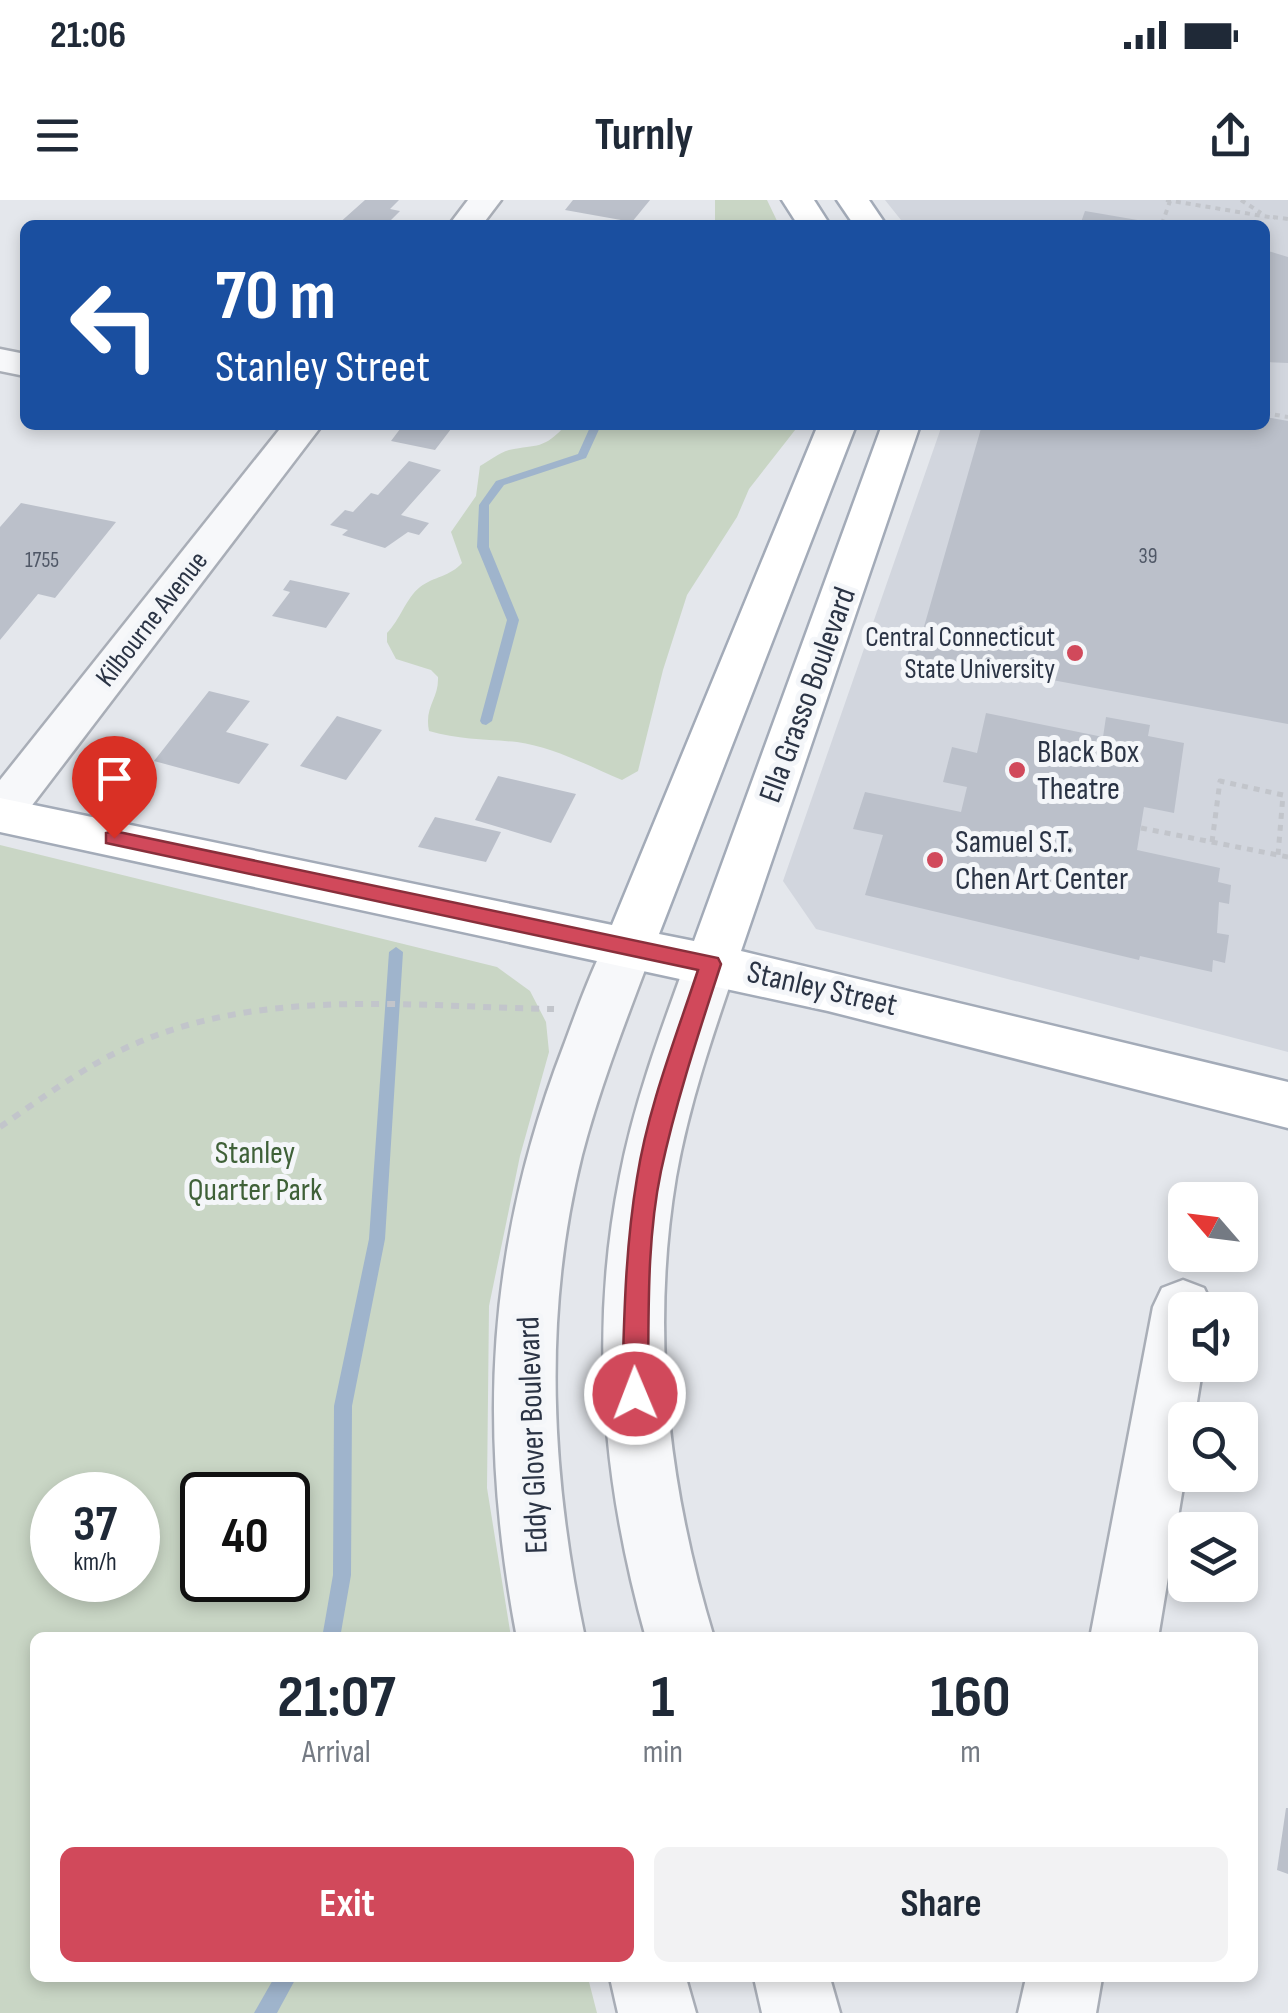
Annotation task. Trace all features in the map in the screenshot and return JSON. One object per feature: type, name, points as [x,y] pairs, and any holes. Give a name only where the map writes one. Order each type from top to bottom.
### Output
[{"type":"main road","name":"Ella Grasso Boulevard","points":[[630,946],[835,430]]},
{"type":"main road","name":"Ella Grasso Boulevard","points":[[711,964],[900,430]]},
{"type":"main road","name":"Stanley Street","points":[[0,814],[711,964],[991,1029],[1288,1105]]},
{"type":"street","points":[[469,220],[485,200]]},
{"type":"street","name":"Kilbourne Avenue","points":[[0,814],[299,430]]},
{"type":"street","name":"Eddy Glover Boulevard","points":[[550,1632],[535,1551],[527,1461],[524,1368],[529,1296],[540,1216],[559,1138],[580,1071],[630,946]]},
{"type":"street","points":[[678,1632],[654,1539],[640,1461],[635,1314],[649,1174],[680,1057],[711,964]]},
{"type":"street","points":[[1125,1632],[1169,1382]]},
{"type":"street","points":[[649,1982],[657,2013]]},
{"type":"street","points":[[793,1982],[802,2013]]},
{"type":"street","points":[[1057,2013],[1063,1982]]},
{"type":"path","points":[[1168,200],[1288,219]]},
{"type":"path","points":[[1242,200],[1275,218]]},
{"type":"path","points":[[1212,842],[1220,781],[1283,795],[1278,855]]},
{"type":"path","points":[[1140,828],[1288,857]]},
{"type":"path","points":[[0,1127],[83,1070],[138,1042],[224,1015],[296,1006],[471,1011],[529,1006],[570,1012]]},
{"type":"shaded area","name":"Central Connecticut State University","points":[[885,200],[1288,200],[1288,1052],[816,929],[783,881],[940,430],[1270,430],[1270,220],[901,220]]},
{"type":"green space","points":[[715,200],[767,200],[777,220],[715,220]]},
{"type":"green space","points":[[795,430],[749,489],[737,517],[687,595],[663,670],[638,771],[622,780],[530,744],[429,731],[428,716],[438,677],[431,670],[396,659],[387,642],[387,633],[415,592],[462,563],[451,532],[476,496],[480,466],[505,451],[546,442],[558,433]]},
{"type":"green space","name":"Stanley Quarter Park","points":[[0,845],[497,967],[530,991],[546,1022],[549,1052],[520,1156],[489,1306],[487,1488],[510,1632],[30,1632],[30,1982],[589,1982],[597,2013],[0,2013]]},
{"type":"building","points":[[365,200],[399,200],[390,209],[400,211],[391,220],[343,220]]},
{"type":"building","points":[[573,200],[650,200],[634,220],[565,210]]},
{"type":"building","points":[[1085,211],[1138,220],[1082,220]]},
{"type":"building","points":[[1270,252],[1288,257],[1288,363],[1270,362]]},
{"type":"building","points":[[1270,418],[1288,421],[1288,724],[967,664],[962,681],[903,669],[909,650],[917,651],[981,430],[1270,430]]},
{"type":"building","points":[[399,430],[450,430],[435,450],[391,441]]},
{"type":"building","points":[[409,461],[441,470],[401,515],[429,523],[419,535],[408,532],[385,548],[342,535],[348,530],[330,525],[345,510],[353,512],[371,493],[378,495]]},
{"type":"building","points":[[21,503],[116,522],[55,598],[38,594],[0,640],[0,527]]},
{"type":"building","points":[[290,580],[350,593],[326,628],[272,616],[290,592],[283,590]]},
{"type":"building","points":[[209,691],[250,701],[226,732],[269,744],[239,784],[154,761]]},
{"type":"building","points":[[986,713],[1103,737],[1106,717],[1150,725],[1148,736],[1184,743],[1174,813],[1144,807],[1137,850],[1220,868],[1218,882],[1231,885],[1229,904],[1219,902],[1217,933],[1229,935],[1225,963],[1213,960],[1212,972],[1140,956],[1139,960],[865,895],[883,835],[853,829],[865,792],[961,812],[967,787],[943,782],[952,747],[977,753]]},
{"type":"building","points":[[337,716],[382,730],[346,780],[300,766]]},
{"type":"building","points":[[498,776],[576,794],[551,843],[475,820]]},
{"type":"building","points":[[435,817],[501,832],[486,862],[418,847]]},
{"type":"building","points":[[1288,1808],[1288,1874],[1277,1870]]},
{"type":"waterway","points":[[486,721],[513,620],[483,547],[484,505],[500,483],[582,456],[594,430]]},
{"type":"waterway","points":[[332,1632],[342,1575],[343,1406],[377,1239],[396,952]]},
{"type":"waterway","points":[[265,2013],[284,1982]]},
{"type":"place","name":"Central Connecticut State University","points":[[1075,653]]},
{"type":"place","name":"Black Box Theatre","points":[[1017,770]]},
{"type":"place","name":"Samuel S.T. Chen Art Center","points":[[935,860]]},
{"type":"route","points":[[114,838],[711,964],[680,1057],[649,1174],[638,1265],[635,1394]]}]
